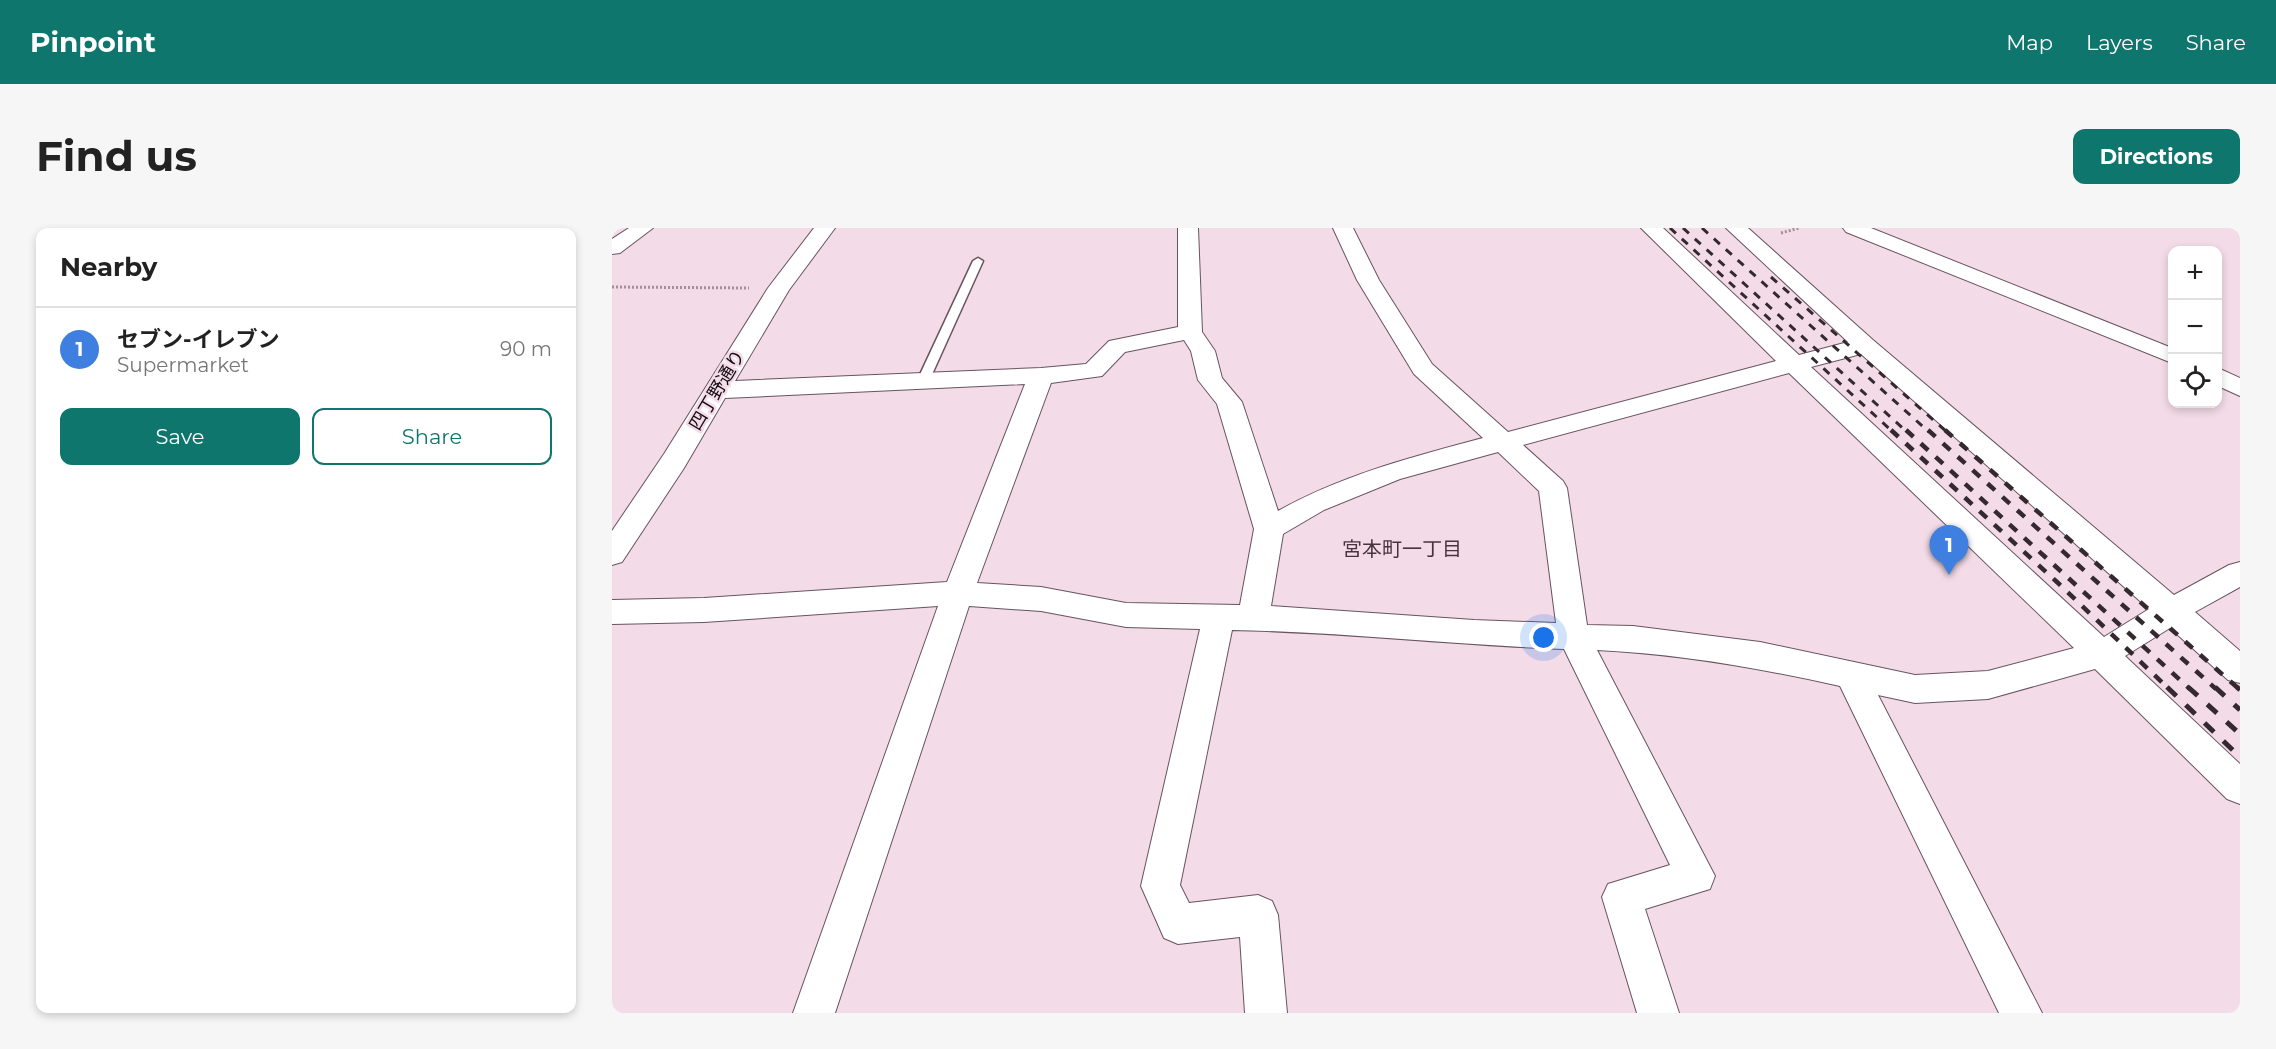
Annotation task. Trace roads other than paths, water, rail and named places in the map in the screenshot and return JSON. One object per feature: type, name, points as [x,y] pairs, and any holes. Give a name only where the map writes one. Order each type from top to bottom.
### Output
[{"type":"street","points":[[612,248],[643,228]]},
{"type":"street","name":"四丁野通り","points":[[612,554],[674,461],[779,288],[825,228]]},
{"type":"street","points":[[1188,228],[1190,332],[1203,351],[1210,380],[1229,402],[1269,529],[1235,619],[1160,886],[1178,924],[1258,915],[1266,1013]]},
{"type":"street","points":[[1343,228],[1368,280],[1423,369],[1553,488],[1573,635],[1696,876],[1622,897],[1658,1013]]},
{"type":"street","points":[[1651,228],[1794,366],[2102,654],[2240,788]]},
{"type":"street","points":[[1736,228],[1865,345],[2240,670]]},
{"type":"street","points":[[1853,228],[2168,354]]},
{"type":"street","points":[[718,390],[1041,376],[1093,371],[1117,346],[1190,332]]},
{"type":"street","points":[[1269,529],[1314,503],[1391,472],[1794,366],[1865,345]]},
{"type":"street","points":[[814,1013],[958,593],[1041,376]]},
{"type":"street","points":[[2222,379],[2240,388]]},
{"type":"street","points":[[612,612],[704,610],[958,593],[1041,599],[1126,615],[1377,624],[1474,633],[1633,639],[1760,655],[1915,689],[1988,685],[2102,654],[2171,611],[2240,573]]},
{"type":"street","points":[[1850,673],[2021,1013]]},
{"type":"lane","points":[[923,381],[978,261]]},
{"type":"railway","points":[[1670,228],[1893,432]]},
{"type":"railway","points":[[1683,228],[1907,432]]},
{"type":"railway","points":[[1702,228],[1929,432]]},
{"type":"railway","points":[[1771,277],[1947,432]]},
{"type":"railway","points":[[1891,430],[2057,582],[2169,689]]},
{"type":"railway","points":[[1906,430],[2190,689]]},
{"type":"railway","points":[[1928,430],[2216,689]]},
{"type":"railway","points":[[1945,430],[2239,689]]},
{"type":"railway","points":[[2167,687],[2240,757]]},
{"type":"railway","points":[[2188,687],[2240,734]]},
{"type":"railway","points":[[2215,687],[2240,710]]},
{"type":"place","name":"セブン-イレブン","points":[[1949,575]]},
{"type":"district","name":"宮本町一丁目","points":[[1402,549]]}]
